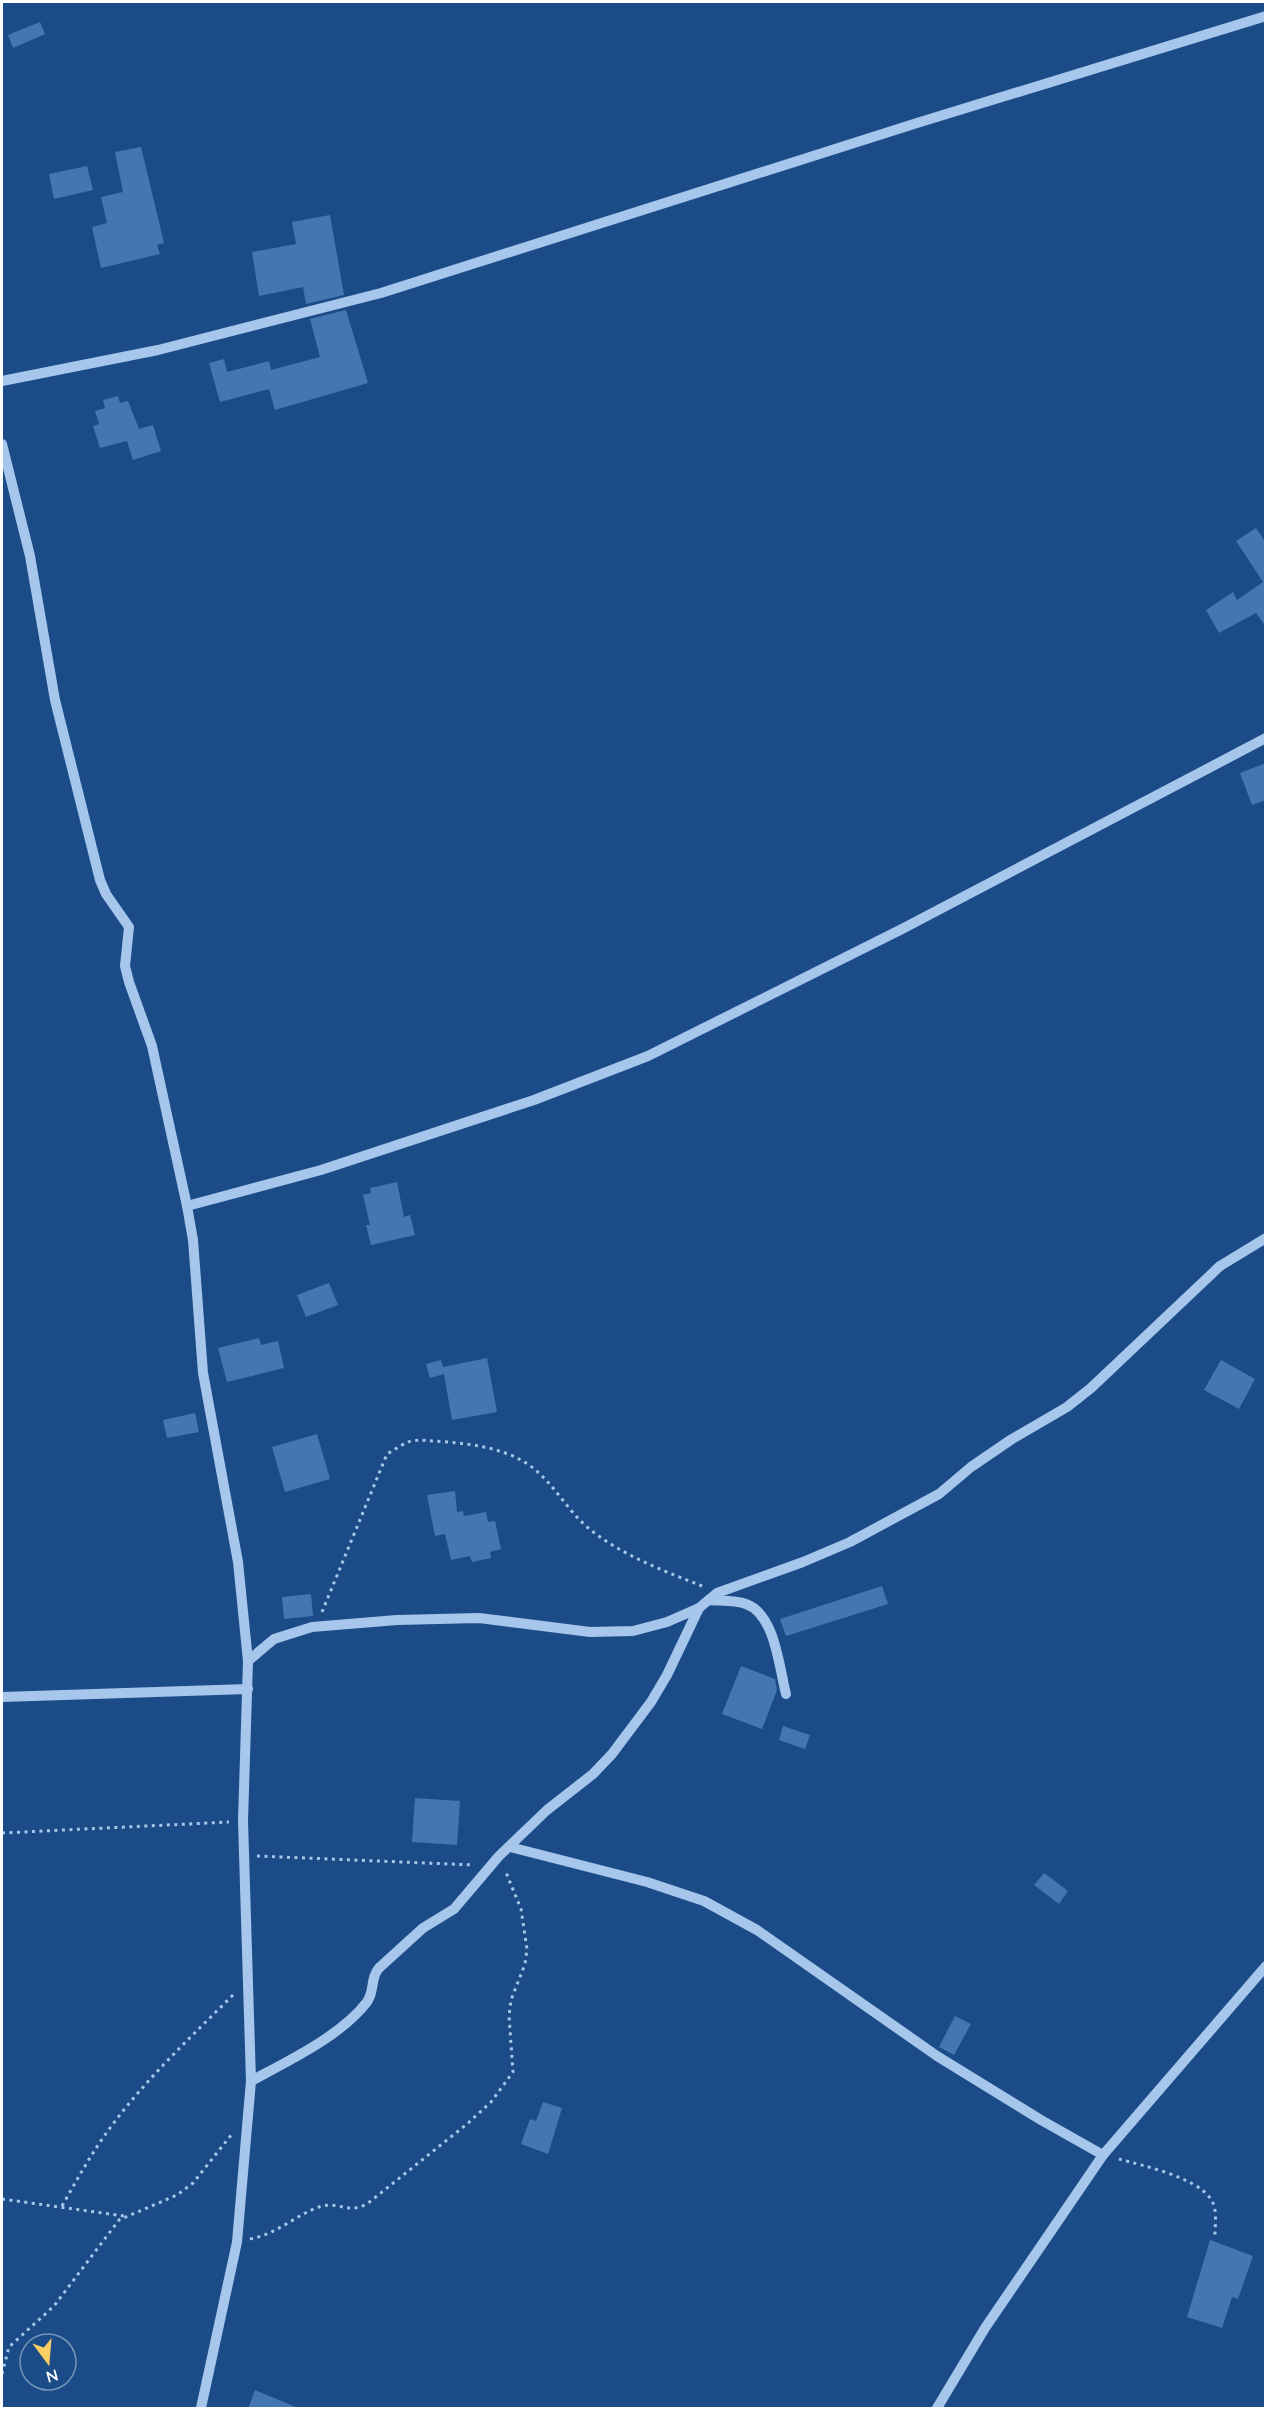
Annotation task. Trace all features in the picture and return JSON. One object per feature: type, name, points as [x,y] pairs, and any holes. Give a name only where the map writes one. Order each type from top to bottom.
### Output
[{"type":"street","points":[[2,381],[158,350],[381,293],[917,123],[1266,16]]},
{"type":"street","points":[[2,444],[30,556],[55,700],[100,880],[106,894],[129,927],[125,966],[152,1046],[187,1206],[193,1240],[202,1373],[238,1562],[248,1661],[243,1821],[251,2081],[237,2242],[201,2409]]},
{"type":"street","points":[[187,1206],[321,1170],[534,1100],[648,1056],[902,929],[1266,738]]},
{"type":"street","points":[[248,1661],[274,1639],[312,1627],[397,1620],[479,1618],[590,1632],[633,1631],[667,1622],[699,1608],[713,1596],[850,1542],[939,1494],[979,1461],[1067,1407],[1091,1388],[1206,1278],[1266,1238]]},
{"type":"street","points":[[713,1596],[745,1603],[762,1613],[770,1628],[786,1694]]},
{"type":"street","points":[[251,2081],[298,2055],[350,2019],[371,1996],[375,1972],[423,1928],[454,1909],[472,1891],[489,1866],[499,1856],[547,1810],[593,1774],[612,1754],[667,1675],[699,1608]]},
{"type":"street","points":[[2,1697],[248,1689]]},
{"type":"street","points":[[510,1847],[647,1882],[704,1901],[757,1930],[976,2082],[1103,2155]]},
{"type":"street","points":[[937,2409],[985,2328],[1103,2155],[1266,1966]]},
{"type":"path","points":[[312,1627],[349,1551],[376,1476],[387,1454],[407,1442],[419,1440],[493,1449],[513,1455],[539,1473],[576,1518],[610,1544],[713,1596]]},
{"type":"path","points":[[2,1833],[243,1821]]},
{"type":"path","points":[[244,1855],[489,1866]]},
{"type":"path","points":[[237,2242],[276,2231],[325,2206],[353,2210],[367,2204],[436,2150],[507,2084],[513,2072],[509,2016],[511,2000],[525,1964],[527,1949],[521,1909],[499,1856]]},
{"type":"path","points":[[62,2206],[87,2161],[117,2120],[167,2061],[248,1979]]},
{"type":"path","points":[[2,2373],[9,2347],[54,2306],[75,2282],[112,2228],[126,2216],[177,2195],[193,2183],[249,2111]]},
{"type":"path","points":[[1103,2155],[1157,2169],[1201,2188],[1211,2199],[1215,2209],[1215,2235]]},
{"type":"path","points":[[2,2199],[126,2216]]},
{"type":"building","points":[[40,22],[45,34],[13,48],[8,35]]},
{"type":"building","points":[[141,147],[164,243],[157,245],[160,254],[101,268],[92,227],[107,223],[101,197],[123,192],[115,152]]},
{"type":"building","points":[[87,166],[93,190],[54,199],[49,174]]},
{"type":"building","points":[[330,215],[344,295],[306,304],[303,287],[259,296],[252,252],[296,244],[292,222]]},
{"type":"building","points":[[346,310],[368,383],[275,410],[269,389],[220,402],[209,363],[224,359],[227,372],[269,361],[271,370],[320,357],[310,319]]},
{"type":"building","points":[[118,396],[120,403],[128,401],[139,429],[153,425],[161,451],[133,460],[127,441],[100,448],[93,426],[99,424],[95,411],[105,408],[103,400]]},
{"type":"building","points":[[1256,528],[1266,543],[1266,627],[1256,613],[1219,633],[1206,610],[1233,592],[1237,600],[1263,582],[1236,541]]},
{"type":"building","points":[[1266,763],[1266,800],[1252,805],[1240,773]]},
{"type":"building","points":[[397,1182],[404,1217],[410,1215],[415,1235],[371,1245],[366,1225],[370,1225],[363,1195],[371,1193],[370,1188]]},
{"type":"building","points":[[329,1283],[338,1305],[306,1317],[297,1295]]},
{"type":"building","points":[[259,1338],[261,1345],[278,1341],[284,1368],[227,1382],[218,1348]]},
{"type":"building","points":[[487,1358],[497,1412],[452,1420],[444,1374],[430,1378],[426,1364],[441,1360],[443,1367]]},
{"type":"building","points":[[1221,1360],[1255,1379],[1239,1409],[1204,1390]]},
{"type":"building","points":[[195,1413],[199,1432],[167,1438],[163,1420]]},
{"type":"building","points":[[317,1434],[330,1479],[285,1492],[272,1447]]},
{"type":"building","points":[[455,1491],[457,1512],[463,1511],[464,1516],[486,1512],[488,1522],[495,1521],[501,1549],[490,1552],[491,1558],[472,1562],[470,1556],[451,1560],[445,1534],[435,1536],[427,1495]]},
{"type":"building","points":[[882,1586],[888,1604],[786,1636],[780,1619]]},
{"type":"building","points":[[311,1594],[313,1616],[284,1619],[282,1597]]},
{"type":"building","points":[[741,1666],[775,1679],[777,1690],[762,1729],[722,1714]]},
{"type":"building","points":[[783,1726],[810,1735],[805,1749],[779,1740]]},
{"type":"building","points":[[415,1798],[460,1801],[457,1845],[412,1842]]},
{"type":"building","points":[[1044,1873],[1068,1891],[1059,1904],[1034,1885]]},
{"type":"building","points":[[955,2016],[971,2024],[954,2055],[939,2047]]},
{"type":"building","points":[[543,2102],[562,2108],[548,2154],[521,2144],[530,2119],[536,2121]]},
{"type":"building","points":[[1210,2240],[1253,2256],[1238,2299],[1232,2297],[1222,2328],[1187,2317]]},
{"type":"building","points":[[255,2390],[298,2408],[298,2409],[248,2409]]}]
